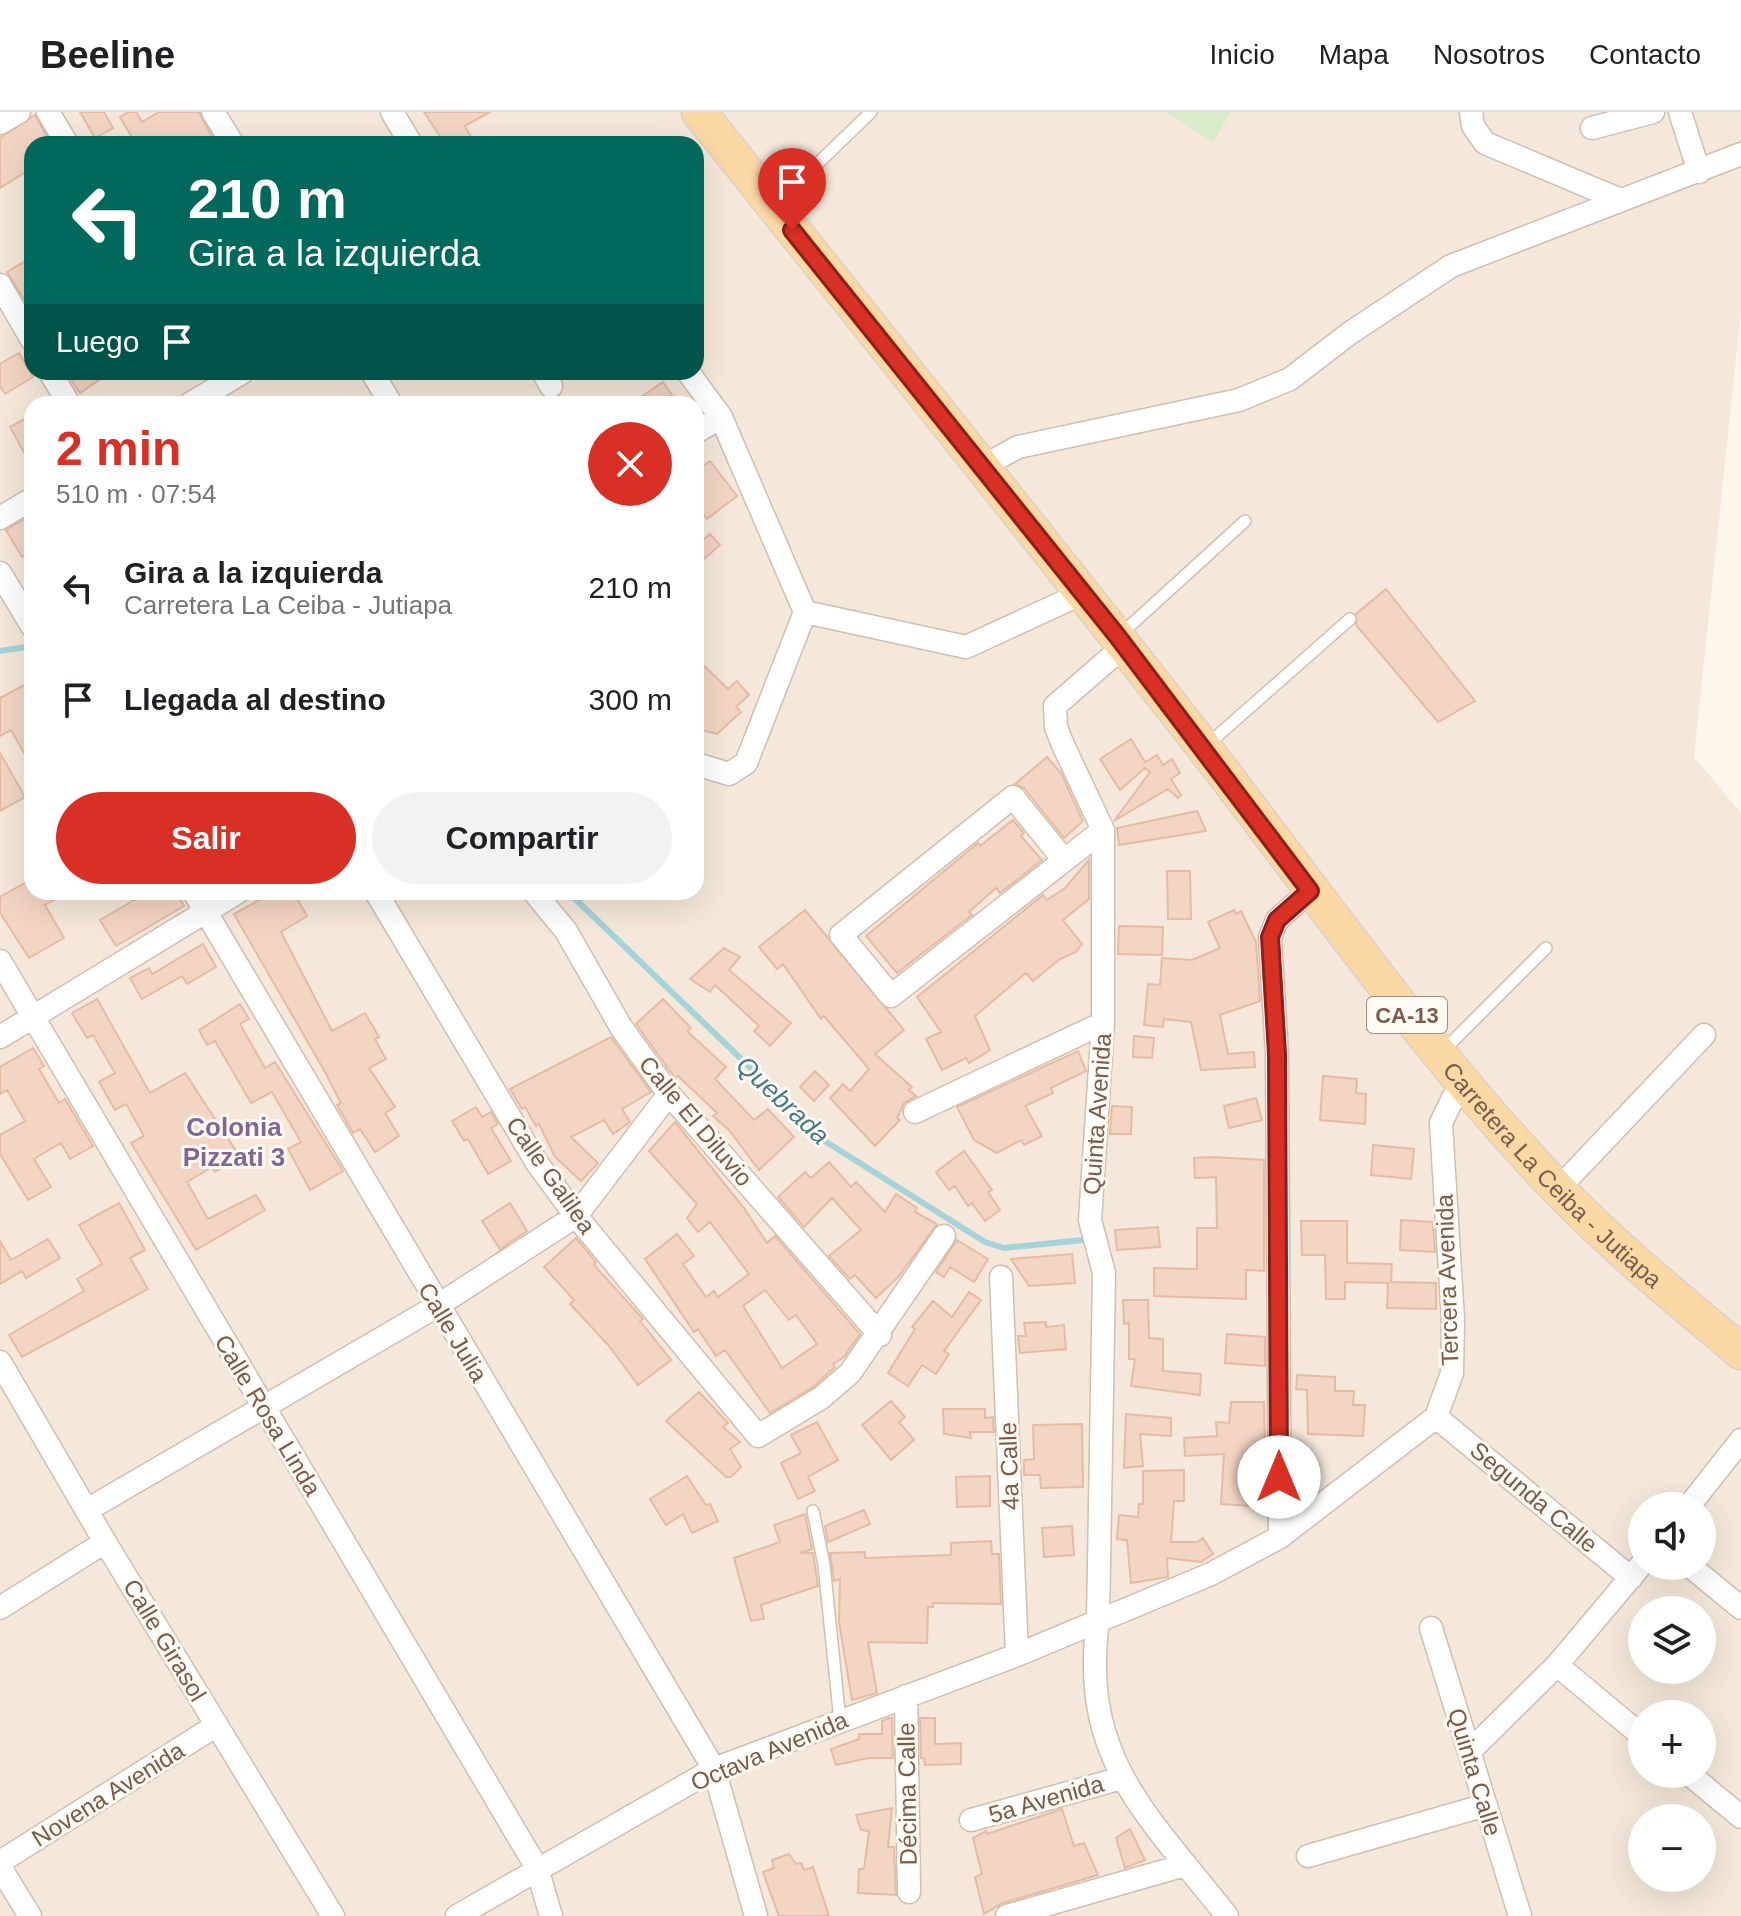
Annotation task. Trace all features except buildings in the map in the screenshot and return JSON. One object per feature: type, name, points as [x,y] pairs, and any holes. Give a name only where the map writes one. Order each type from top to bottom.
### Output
[{"type":"main road","name":"Carretera La Ceiba - Jutiapa","points":[[699,112],[1121,642],[1310,891],[1464,1085],[1558,1189],[1624,1253],[1741,1352]]},
{"type":"street","points":[[0,123],[19,112]]},
{"type":"street","points":[[48,112],[62,136]]},
{"type":"street","points":[[213,112],[228,136]]},
{"type":"street","points":[[392,112],[406,136]]},
{"type":"street","points":[[1471,112],[1473,126],[1485,143],[1618,199]]},
{"type":"street","points":[[1592,128],[1653,112]]},
{"type":"street","points":[[1680,112],[1699,172]]},
{"type":"street","points":[[982,467],[1018,447],[1239,400],[1290,379],[1350,333],[1451,266],[1741,154]]},
{"type":"street","points":[[0,285],[24,326]]},
{"type":"street","points":[[694,380],[721,417],[805,612],[746,763],[729,774],[704,766]]},
{"type":"street","points":[[704,427],[721,417]]},
{"type":"street","points":[[0,518],[24,504]]},
{"type":"street","points":[[0,573],[24,613]]},
{"type":"street","points":[[805,612],[966,647],[1081,594]]},
{"type":"street","name":"Quinta Avenida","points":[[1098,1621],[1104,1273],[1090,1220],[1103,1023],[1103,830],[1056,727],[1055,706],[1121,642]]},
{"type":"street","points":[[1064,860],[1013,797],[841,935],[891,996],[1103,830]]},
{"type":"street","points":[[1280,1537],[1277,1054],[1270,937],[1277,920],[1310,891]]},
{"type":"street","name":"Calle Julia","points":[[199,900],[714,1769],[756,1916]]},
{"type":"street","points":[[0,1037],[225,900]]},
{"type":"street","name":"Calle Galilea","points":[[381,900],[537,1163],[576,1216],[758,1436],[821,1398],[850,1373],[880,1335]]},
{"type":"street","name":"Calle El Diluvio","points":[[541,900],[566,931],[621,1027],[669,1094],[880,1335]]},
{"type":"street","name":"Calle Rosa Linda","points":[[0,961],[537,1868],[551,1916]]},
{"type":"street","points":[[915,1112],[1103,1023]]},
{"type":"street","points":[[1558,1189],[1704,1035]]},
{"type":"street","name":"Tercera Avenida","points":[[1436,1417],[1452,1373],[1441,1123],[1453,1098],[1464,1085]]},
{"type":"street","points":[[87,1510],[437,1306],[576,1216],[669,1094]]},
{"type":"street","points":[[880,1335],[944,1236]]},
{"type":"street","name":"4a Calle","points":[[1001,1277],[1017,1655]]},
{"type":"street","name":"Calle Girasol","points":[[0,1362],[105,1542],[333,1916]]},
{"type":"street","points":[[1227,1916],[1146,1816],[1122,1778],[1100,1723],[1093,1662],[1098,1621],[1211,1574],[1280,1537],[1436,1417]]},
{"type":"street","name":"Segunda Calle","points":[[1436,1417],[1628,1565]]},
{"type":"street","points":[[1700,1492],[1741,1440]]},
{"type":"street","points":[[0,1608],[105,1542]]},
{"type":"street","points":[[1470,1751],[1557,1665],[1628,1580]]},
{"type":"street","points":[[1707,1580],[1741,1608]]},
{"type":"street","name":"Octava Avenida","points":[[457,1916],[714,1769],[1017,1655],[1098,1621]]},
{"type":"street","name":"Quinta Calle","points":[[1431,1628],[1520,1916]]},
{"type":"street","points":[[1557,1665],[1628,1724]]},
{"type":"street","name":"Décima Calle","points":[[906,1696],[909,1892]]},
{"type":"street","name":"Novena Avenida","points":[[0,1865],[217,1725]]},
{"type":"street","name":"5a Avenida","points":[[971,1820],[1122,1778]]},
{"type":"street","points":[[1706,1788],[1741,1817]]},
{"type":"street","points":[[1308,1856],[1486,1805]]},
{"type":"street","points":[[0,1865],[30,1916]]},
{"type":"street","points":[[1007,1916],[1185,1865]]},
{"type":"lane","points":[[773,206],[871,112]]},
{"type":"lane","points":[[1121,642],[1245,521]]},
{"type":"lane","points":[[1204,748],[1350,619]]},
{"type":"lane","points":[[1439,1054],[1546,948]]},
{"type":"lane","points":[[813,1511],[824,1565],[840,1721]]},
{"type":"shaded area","points":[[0,112],[1741,112],[1741,311],[1694,757],[1741,813],[1741,1916],[0,1916]]},
{"type":"green space","points":[[1166,112],[1231,112],[1213,142]]},
{"type":"waterway","name":"Quebrada","points":[[0,651],[24,647]]},
{"type":"waterway","name":"Quebrada","points":[[576,900],[760,1077],[812,1133],[985,1242],[1004,1248],[1083,1240]]},
{"type":"district","name":"Colonia Pizzati 3","points":[[234,1142]]},
{"type":"route","points":[[792,230],[1118,637],[1310,891],[1277,920],[1270,937],[1277,1054],[1279,1477]]}]
